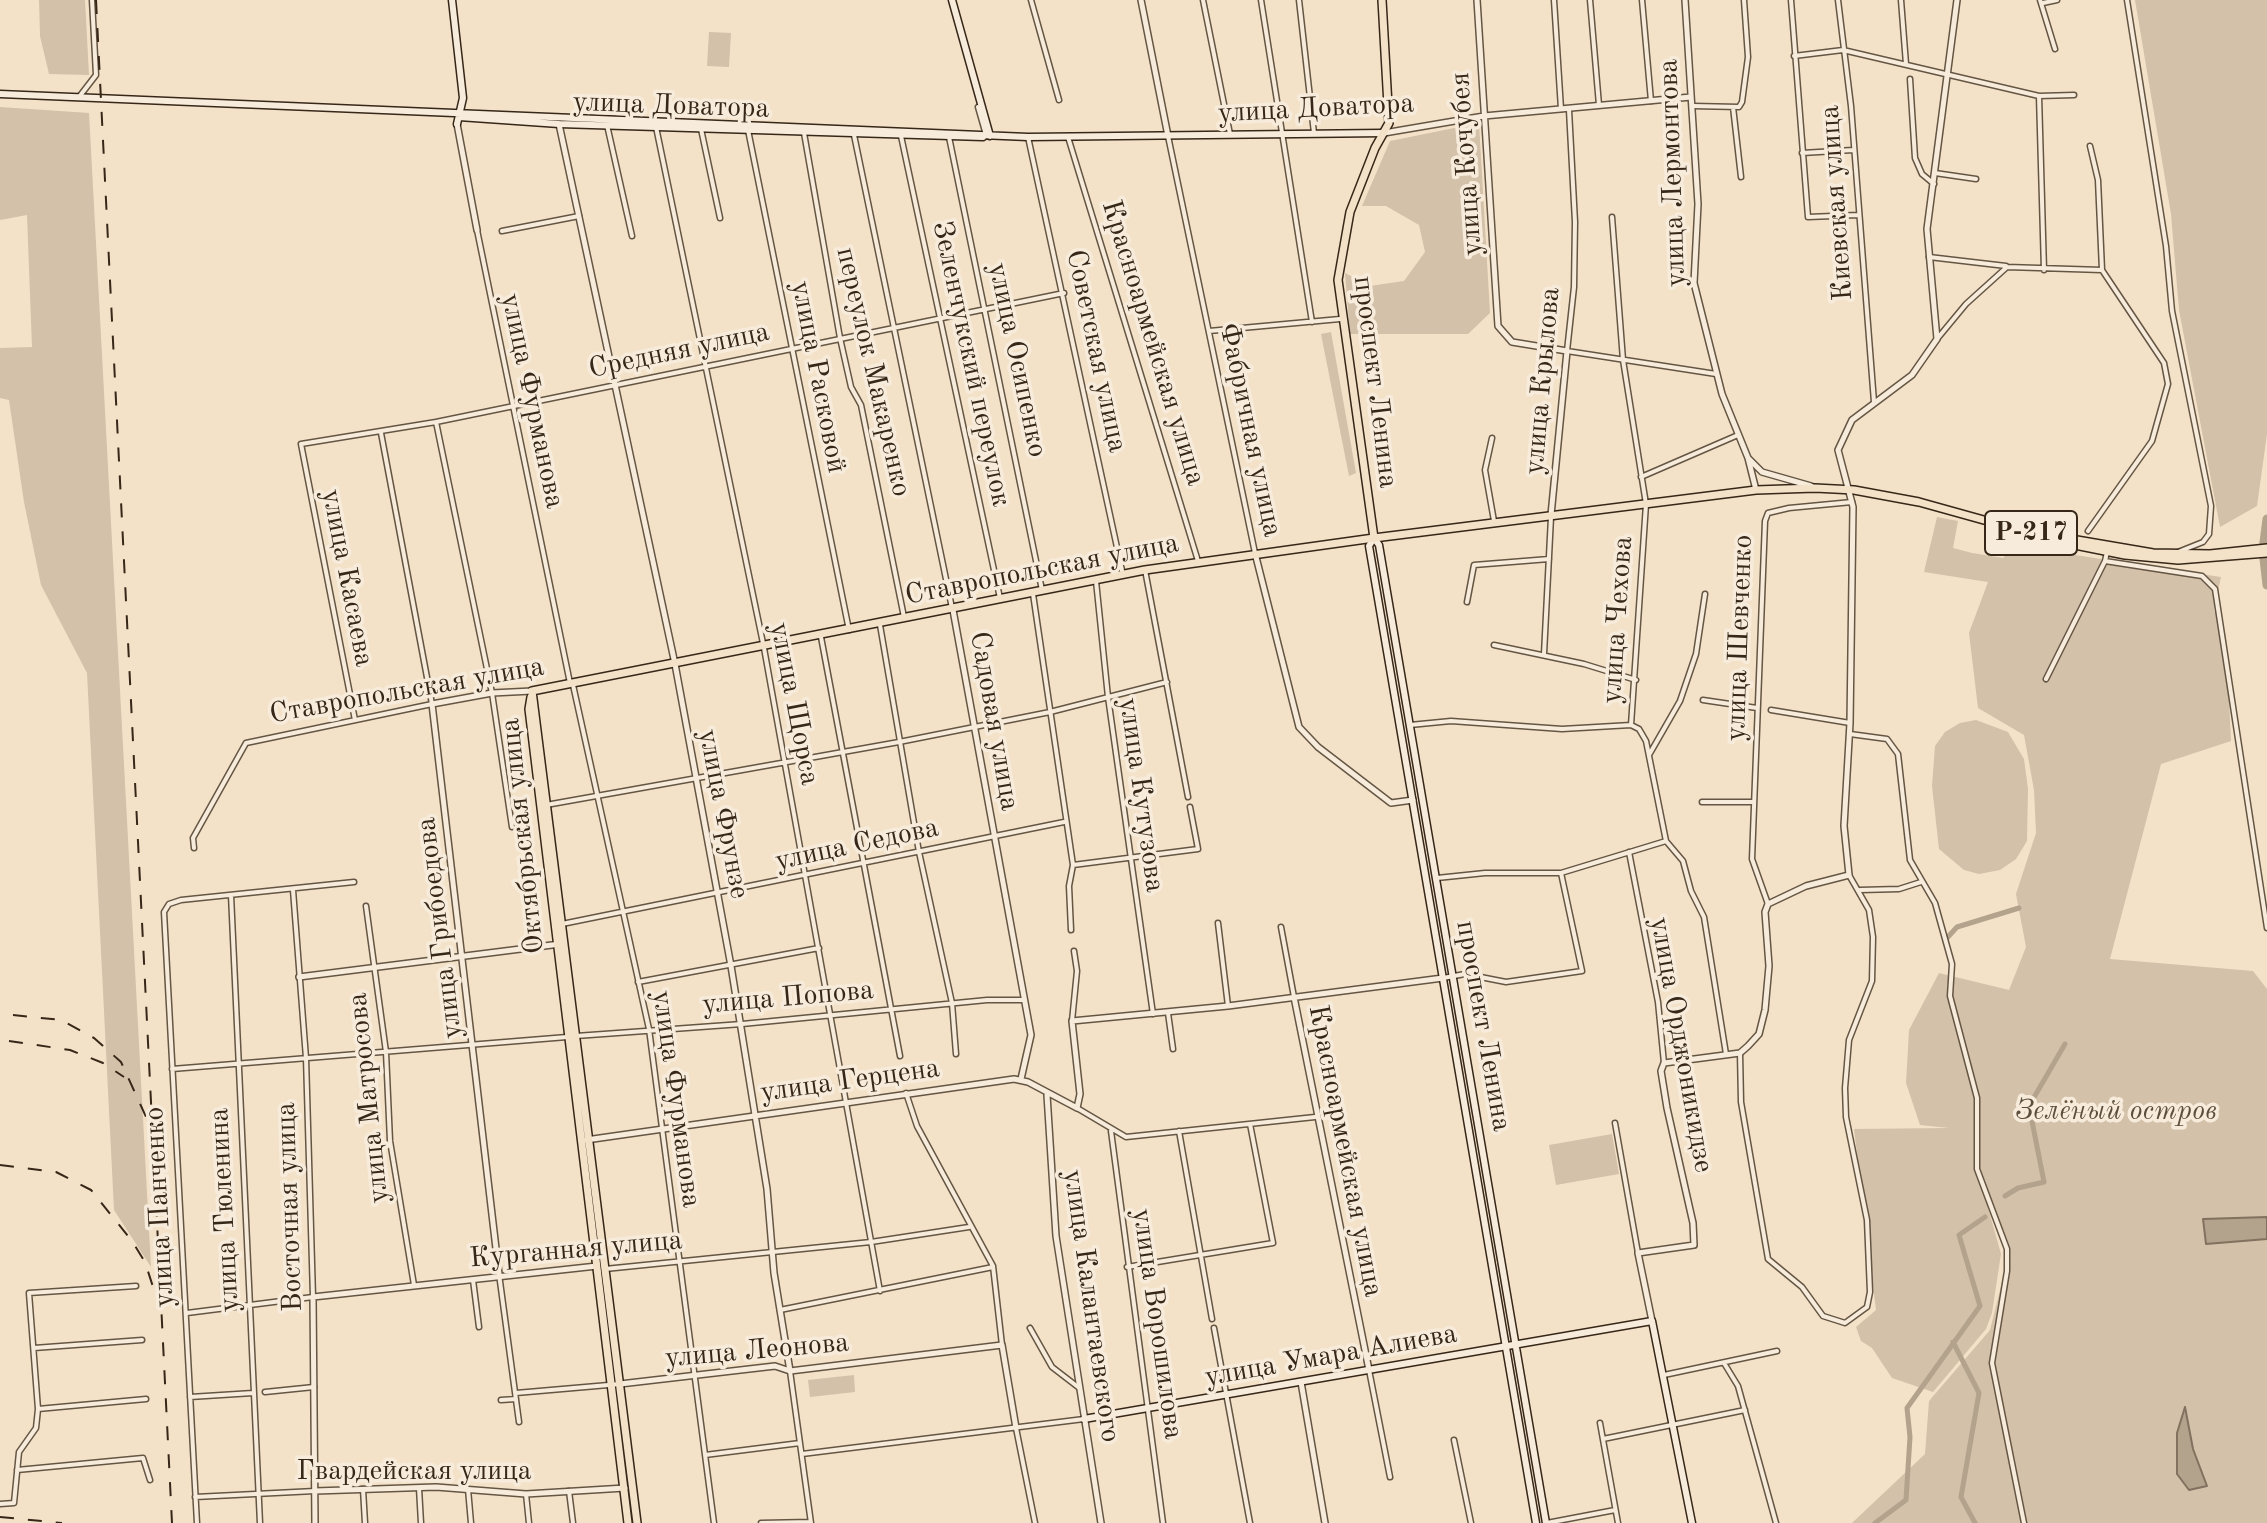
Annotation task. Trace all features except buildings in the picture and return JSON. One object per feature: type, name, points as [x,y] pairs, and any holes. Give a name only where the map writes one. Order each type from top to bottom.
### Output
[{"type":"main road","points":[[450,0],[458,117]]},
{"type":"main road","points":[[952,0],[988,135]]},
{"type":"main road","name":"проспект Ленина","points":[[1382,0],[1389,123],[1367,169],[1342,243],[1338,280],[1340,319],[1374,538],[1379,545],[1546,1523]]},
{"type":"main road","name":"улица Доватора","points":[[0,94],[278,105],[701,129],[901,136],[988,135]]},
{"type":"main road","name":"улица Доватора","points":[[559,122],[1028,137],[1384,133]]},
{"type":"main road","name":"Ставропольская улица","points":[[532,691],[1198,561],[1756,490],[1852,490]]},
{"type":"main road","name":"Р-217","points":[[1852,490],[1920,498],[2107,546],[2210,556]]},
{"type":"main road","name":"Р-217","points":[[1852,490],[1919,502],[2107,552],[2150,558],[2267,550]]},
{"type":"main road","name":"проспект Ленина","points":[[1374,538],[1369,546],[1536,1523]]},
{"type":"main road","name":"Октябрьская улица","points":[[532,691],[628,1488],[628,1523]]},
{"type":"main road","name":"Октябрьская улица","points":[[545,805],[562,924],[561,943]]},
{"type":"main road","points":[[1652,1321],[1692,1523]]},
{"type":"main road","name":"улица Умара Алиева","points":[[1084,1419],[1652,1321]]},
{"type":"main road","name":"Октябрьская улица","points":[[628,1488],[637,1523]]},
{"type":"street","points":[[78,99],[96,75],[92,0]]},
{"type":"street","points":[[1031,0],[1059,100]]},
{"type":"street","name":"Фабричная улица","points":[[1141,0],[1255,553],[1299,727],[1318,747],[1391,803],[1413,800]]},
{"type":"street","points":[[1203,0],[1230,136]]},
{"type":"street","name":"проспект Ленина","points":[[1261,0],[1285,136],[1312,322]]},
{"type":"street","points":[[1299,0],[1314,136]]},
{"type":"street","name":"улица Кочубея","points":[[1477,0],[1498,326],[1512,342],[1567,351]]},
{"type":"street","points":[[1554,0],[1561,111]]},
{"type":"street","points":[[1590,0],[1599,107]]},
{"type":"street","points":[[1642,0],[1651,101]]},
{"type":"street","name":"улица Лермонтова","points":[[1685,0],[1698,204],[1694,283],[1716,374],[1748,458],[1756,490]]},
{"type":"street","points":[[1693,106],[1733,107],[1742,102],[1748,57],[1744,0]]},
{"type":"street","points":[[1791,0],[1808,217],[1858,215]]},
{"type":"street","name":"Киевская улица","points":[[1838,0],[1874,402]]},
{"type":"street","points":[[1901,0],[1906,64]]},
{"type":"street","points":[[1937,339],[1927,229],[1957,0]]},
{"type":"street","points":[[2055,49],[2041,2],[2057,0]]},
{"type":"street","points":[[2127,0],[2166,246],[2172,311],[2211,506],[2209,534],[2203,542],[2179,549],[2177,554]]},
{"type":"street","points":[[1794,56],[1843,50],[2039,96],[2074,95]]},
{"type":"street","points":[[1910,79],[1915,158],[1922,174],[1934,184]]},
{"type":"street","points":[[2039,96],[2044,270]]},
{"type":"street","name":"улица Доватора","points":[[1384,133],[1484,116],[1691,97]]},
{"type":"street","points":[[978,107],[988,135]]},
{"type":"street","points":[[1733,107],[1741,177]]},
{"type":"street","name":"улица Крылова","points":[[1544,654],[1551,515],[1574,287],[1575,222],[1569,110]]},
{"type":"street","name":"улица Фурманова","points":[[458,117],[512,407],[649,1029],[714,1523]]},
{"type":"street","name":"улица Фрунзе","points":[[559,122],[675,664],[742,1024],[811,1522]]},
{"type":"street","points":[[607,125],[632,236]]},
{"type":"street","name":"улица Щорса","points":[[656,127],[764,648],[880,1291]]},
{"type":"street","points":[[701,129],[720,218]]},
{"type":"street","name":"улица Расковой","points":[[748,130],[849,631]]},
{"type":"street","name":"переулок Макаренко","points":[[804,133],[840,338],[851,387],[861,405],[905,620]]},
{"type":"street","name":"Садовая улица","points":[[854,135],[953,610],[1031,1035],[1021,1079]]},
{"type":"street","name":"Зеленчукский переулок","points":[[901,136],[1000,600]]},
{"type":"street","name":"улица Осипенко","points":[[949,137],[1043,592]]},
{"type":"street","name":"Советская улица","points":[[1028,137],[1123,575]]},
{"type":"street","name":"Красноармейская улица","points":[[1068,137],[1198,561]]},
{"type":"street","points":[[2088,531],[2152,441],[2168,384],[2164,363],[2102,270],[2098,180],[2090,146]]},
{"type":"street","points":[[1802,153],[1853,150]]},
{"type":"street","points":[[1935,173],[1976,179]]},
{"type":"street","points":[[502,231],[579,216]]},
{"type":"street","name":"улица Чехова","points":[[1612,217],[1623,360],[1646,504],[1631,725],[1643,735],[1666,841],[1683,861],[1691,891],[1704,917],[1726,1054]]},
{"type":"street","points":[[1929,257],[2044,270],[2102,270]]},
{"type":"street","points":[[1740,1053],[1741,1102],[1768,1259],[1802,1287],[1823,1316],[1838,1323],[1858,1316],[1867,1307],[1870,1292],[1867,1220],[1846,1117],[1845,1088],[1849,1040],[1872,981],[1873,937],[1869,910],[1849,875],[1844,826],[1850,734],[1852,490],[1839,462],[1840,442],[1852,420],[1912,375],[1966,304],[2007,267]]},
{"type":"street","name":"Средняя улица","points":[[301,444],[512,407],[1064,293]]},
{"type":"street","points":[[1209,331],[1340,319]]},
{"type":"street","points":[[1567,351],[1716,374]]},
{"type":"street","points":[[436,422],[492,693],[512,827]]},
{"type":"street","name":"улица Грибоедова","points":[[380,432],[432,704],[519,1422]]},
{"type":"street","points":[[1640,478],[1738,435]]},
{"type":"street","points":[[1492,438],[1485,470],[1495,523]]},
{"type":"street","name":"улица Касаева","points":[[301,444],[355,720]]},
{"type":"street","points":[[1748,458],[1762,472],[1815,488]]},
{"type":"street","name":"улица Шевченко","points":[[1768,904],[1752,859],[1765,521],[1768,513],[1852,502]]},
{"type":"street","points":[[2046,679],[2107,552]]},
{"type":"street","points":[[1467,602],[1474,565],[1549,559]]},
{"type":"street","points":[[2105,561],[2202,576],[2215,589],[2267,928]]},
{"type":"street","points":[[1145,570],[1188,797]]},
{"type":"street","name":"улица Кутузова","points":[[1096,581],[1129,859],[1153,1014]]},
{"type":"street","points":[[1033,594],[1064,822],[1073,865],[1069,886],[1071,930]]},
{"type":"street","points":[[1649,755],[1680,701],[1696,654],[1705,594]]},
{"type":"street","points":[[880,625],[919,852],[952,1003],[956,1054]]},
{"type":"street","points":[[821,637],[900,1056]]},
{"type":"street","points":[[1494,645],[1544,654],[1636,680]]},
{"type":"street","points":[[545,805],[899,742],[1050,712],[1167,682]]},
{"type":"street","name":"Ставропольская улица","points":[[194,848],[193,838],[205,813],[230,777],[246,743],[492,693],[532,691]]},
{"type":"street","points":[[1703,700],[1757,708]]},
{"type":"street","points":[[1771,710],[1850,723]]},
{"type":"street","points":[[1408,725],[1451,721],[1562,729],[1631,725]]},
{"type":"street","points":[[1850,734],[1887,739],[1898,754],[1907,843],[1921,882],[1935,903],[1952,964],[1950,996],[1977,1098],[1977,1169],[2007,1249],[2007,1271],[1992,1363],[2024,1523]]},
{"type":"street","points":[[1702,802],[1753,802]]},
{"type":"street","points":[[1073,865],[1198,849],[1190,807]]},
{"type":"street","name":"улица Седова","points":[[562,924],[717,895],[1064,822]]},
{"type":"street","points":[[1434,878],[1485,873],[1561,873],[1666,841]]},
{"type":"street","name":"улица Орджоникидзе","points":[[1629,852],[1658,1002],[1664,1063],[1661,1071],[1693,1223],[1694,1245],[1638,1253]]},
{"type":"street","points":[[1072,1021],[1228,1006],[1465,974],[1506,982],[1582,971],[1561,873]]},
{"type":"street","points":[[1664,1063],[1740,1053],[1759,1034],[1765,1010],[1769,966],[1765,912],[1768,904],[1806,886],[1849,875]]},
{"type":"street","points":[[231,895],[354,882]]},
{"type":"street","points":[[1860,890],[1899,889],[1921,882]]},
{"type":"street","name":"Восточная улица","points":[[293,890],[306,1058],[315,1523]]},
{"type":"street","name":"улица Панченко","points":[[197,1523],[164,912],[169,904],[181,900],[231,895]]},
{"type":"street","name":"улица Тюленина","points":[[231,895],[260,1523]]},
{"type":"street","name":"улица Матросова","points":[[366,906],[386,1052],[390,1141],[414,1285]]},
{"type":"street","points":[[1218,923],[1228,1006]]},
{"type":"street","name":"Красноармейская улица","points":[[1281,927],[1315,1117],[1390,1477]]},
{"type":"street","points":[[299,977],[561,943]]},
{"type":"street","points":[[638,982],[819,948]]},
{"type":"street","points":[[1074,951],[1077,971],[1072,1021],[1080,1094],[1077,1108]]},
{"type":"street","name":"улица Попова","points":[[172,1069],[742,1024],[952,1003],[1024,1000]]},
{"type":"street","points":[[1168,1013],[1173,1049]]},
{"type":"street","points":[[1021,1079],[1126,1137],[1315,1117]]},
{"type":"street","name":"улица Герцена","points":[[585,1140],[846,1100],[1021,1079]]},
{"type":"street","points":[[905,1093],[917,1126],[969,1227],[993,1266],[1002,1345],[1035,1523]]},
{"type":"street","name":"улица Калантаевского","points":[[1047,1094],[1056,1236],[1101,1523]]},
{"type":"street","points":[[1615,1123],[1652,1321]]},
{"type":"street","points":[[1127,1267],[1273,1243],[1250,1124]]},
{"type":"street","name":"улица Ворошилова","points":[[1111,1131],[1163,1523]]},
{"type":"street","points":[[1179,1131],[1212,1319]]},
{"type":"street","name":"Курганная улица","points":[[187,1313],[499,1274],[679,1263],[871,1242],[969,1227]]},
{"type":"street","points":[[780,1310],[993,1266]]},
{"type":"street","points":[[473,1278],[479,1327]]},
{"type":"street","points":[[0,1504],[14,1503],[19,1452],[36,1428],[38,1409],[29,1293],[136,1286]]},
{"type":"street","points":[[1030,1328],[1052,1367],[1078,1387]]},
{"type":"street","points":[[1214,1328],[1250,1523]]},
{"type":"street","points":[[34,1348],[142,1340]]},
{"type":"street","name":"улица Леонова","points":[[501,1400],[775,1366],[790,1371],[1002,1345]]},
{"type":"street","points":[[1664,1375],[1777,1351]]},
{"type":"street","points":[[1724,1363],[1738,1386],[1776,1523]]},
{"type":"street","points":[[1301,1382],[1325,1523]]},
{"type":"street","points":[[265,1392],[314,1387]]},
{"type":"street","points":[[190,1397],[253,1393]]},
{"type":"street","points":[[38,1409],[146,1399]]},
{"type":"street","points":[[1603,1439],[1745,1410]]},
{"type":"street","name":"улица Умара Алиева","points":[[802,1454],[1084,1419]]},
{"type":"street","points":[[1600,1423],[1618,1523]]},
{"type":"street","points":[[1454,1440],[1471,1523]]},
{"type":"street","points":[[705,1455],[800,1443]]},
{"type":"street","points":[[17,1470],[143,1458],[150,1480]]},
{"type":"street","points":[[419,1488],[421,1523]]},
{"type":"street","name":"Гвардейская улица","points":[[195,1497],[363,1489],[468,1489],[526,1494],[628,1488]]},
{"type":"street","points":[[363,1489],[365,1523]]},
{"type":"street","points":[[468,1489],[471,1523]]},
{"type":"street","points":[[569,1491],[573,1523]]},
{"type":"street","points":[[526,1494],[529,1523]]},
{"type":"street","points":[[1546,1523],[1615,1510]]},
{"type":"street","points":[[761,1523],[811,1522]]},
{"type":"green space","points":[[39,0],[85,0],[89,75],[49,74],[40,36]]},
{"type":"green space","points":[[2135,0],[2267,0],[2267,434],[2257,506],[2220,527],[2179,310],[2171,214]]},
{"type":"green space","points":[[709,32],[731,33],[729,67],[707,66]]},
{"type":"green space","points":[[0,107],[89,113],[151,1267],[114,1210],[87,673],[41,585],[24,502],[9,400],[0,398],[0,348],[32,347],[27,215],[0,220]]},
{"type":"green space","points":[[1479,123],[1490,313],[1468,334],[1350,334],[1345,273],[1370,286],[1404,281],[1425,252],[1419,225],[1386,206],[1362,206],[1390,141]]},
{"type":"green space","points":[[1331,332],[1356,473],[1349,476],[1321,334]]},
{"type":"green space","name":"Зелёный остров","points":[[1937,517],[1958,521],[1953,548],[1972,553],[2003,558],[2015,546],[2221,577],[2214,610],[2226,636],[2231,741],[2161,764],[2110,959],[2253,971],[2267,989],[2267,1523],[1852,1523],[1925,1454],[1929,1401],[1990,1330],[2010,1250],[1981,1183],[2001,1254],[1992,1313],[1986,1329],[1933,1392],[1892,1378],[1872,1348],[1861,1341],[1856,1327],[1876,1310],[1854,1129],[1949,1128],[1920,1125],[1906,1083],[1909,1030],[1939,973],[2009,990],[2026,947],[2016,894],[2036,833],[2034,790],[2024,735],[1978,708],[1969,633],[1988,582],[1924,572]]},
{"type":"green space","points":[[1976,720],[2008,732],[2024,759],[2028,789],[2027,841],[2016,859],[2000,870],[1979,874],[1964,870],[1939,849],[1932,786],[1935,746],[1945,732],[1960,723]]},
{"type":"green space","points":[[1612,1134],[1619,1174],[1556,1185],[1549,1145]]},
{"type":"green space","points":[[854,1375],[855,1392],[810,1397],[808,1380]]},
{"type":"shaded area","points":[[2267,1217],[2267,1239],[2206,1244],[2203,1219]]},
{"type":"shaded area","points":[[2185,1407],[2193,1449],[2207,1486],[2189,1490],[2177,1474],[2177,1433]]},
{"type":"waterway","points":[[2267,519],[2263,550],[2267,585]]},
{"type":"waterway","points":[[1947,938],[1957,927],[2019,908]]},
{"type":"waterway","points":[[2005,1196],[2018,1188],[2044,1182],[2029,1106],[2065,1044]]},
{"type":"waterway","points":[[1875,1523],[1906,1500],[1910,1437],[1907,1408],[1980,1306],[1959,1235],[1985,1217]]},
{"type":"waterway","points":[[1953,1342],[1979,1393],[1961,1497],[1975,1523]]},
{"type":"railway","points":[[96,0],[172,1523]]},
{"type":"railway","points":[[13,1015],[61,1020],[94,1038],[121,1062],[147,1119]]},
{"type":"railway","points":[[9,1041],[70,1050],[103,1063],[124,1077]]},
{"type":"railway","points":[[0,1165],[56,1172],[91,1190],[132,1241],[145,1262],[154,1290]]},
{"type":"railway","points":[[0,1517],[62,1523]]}]
